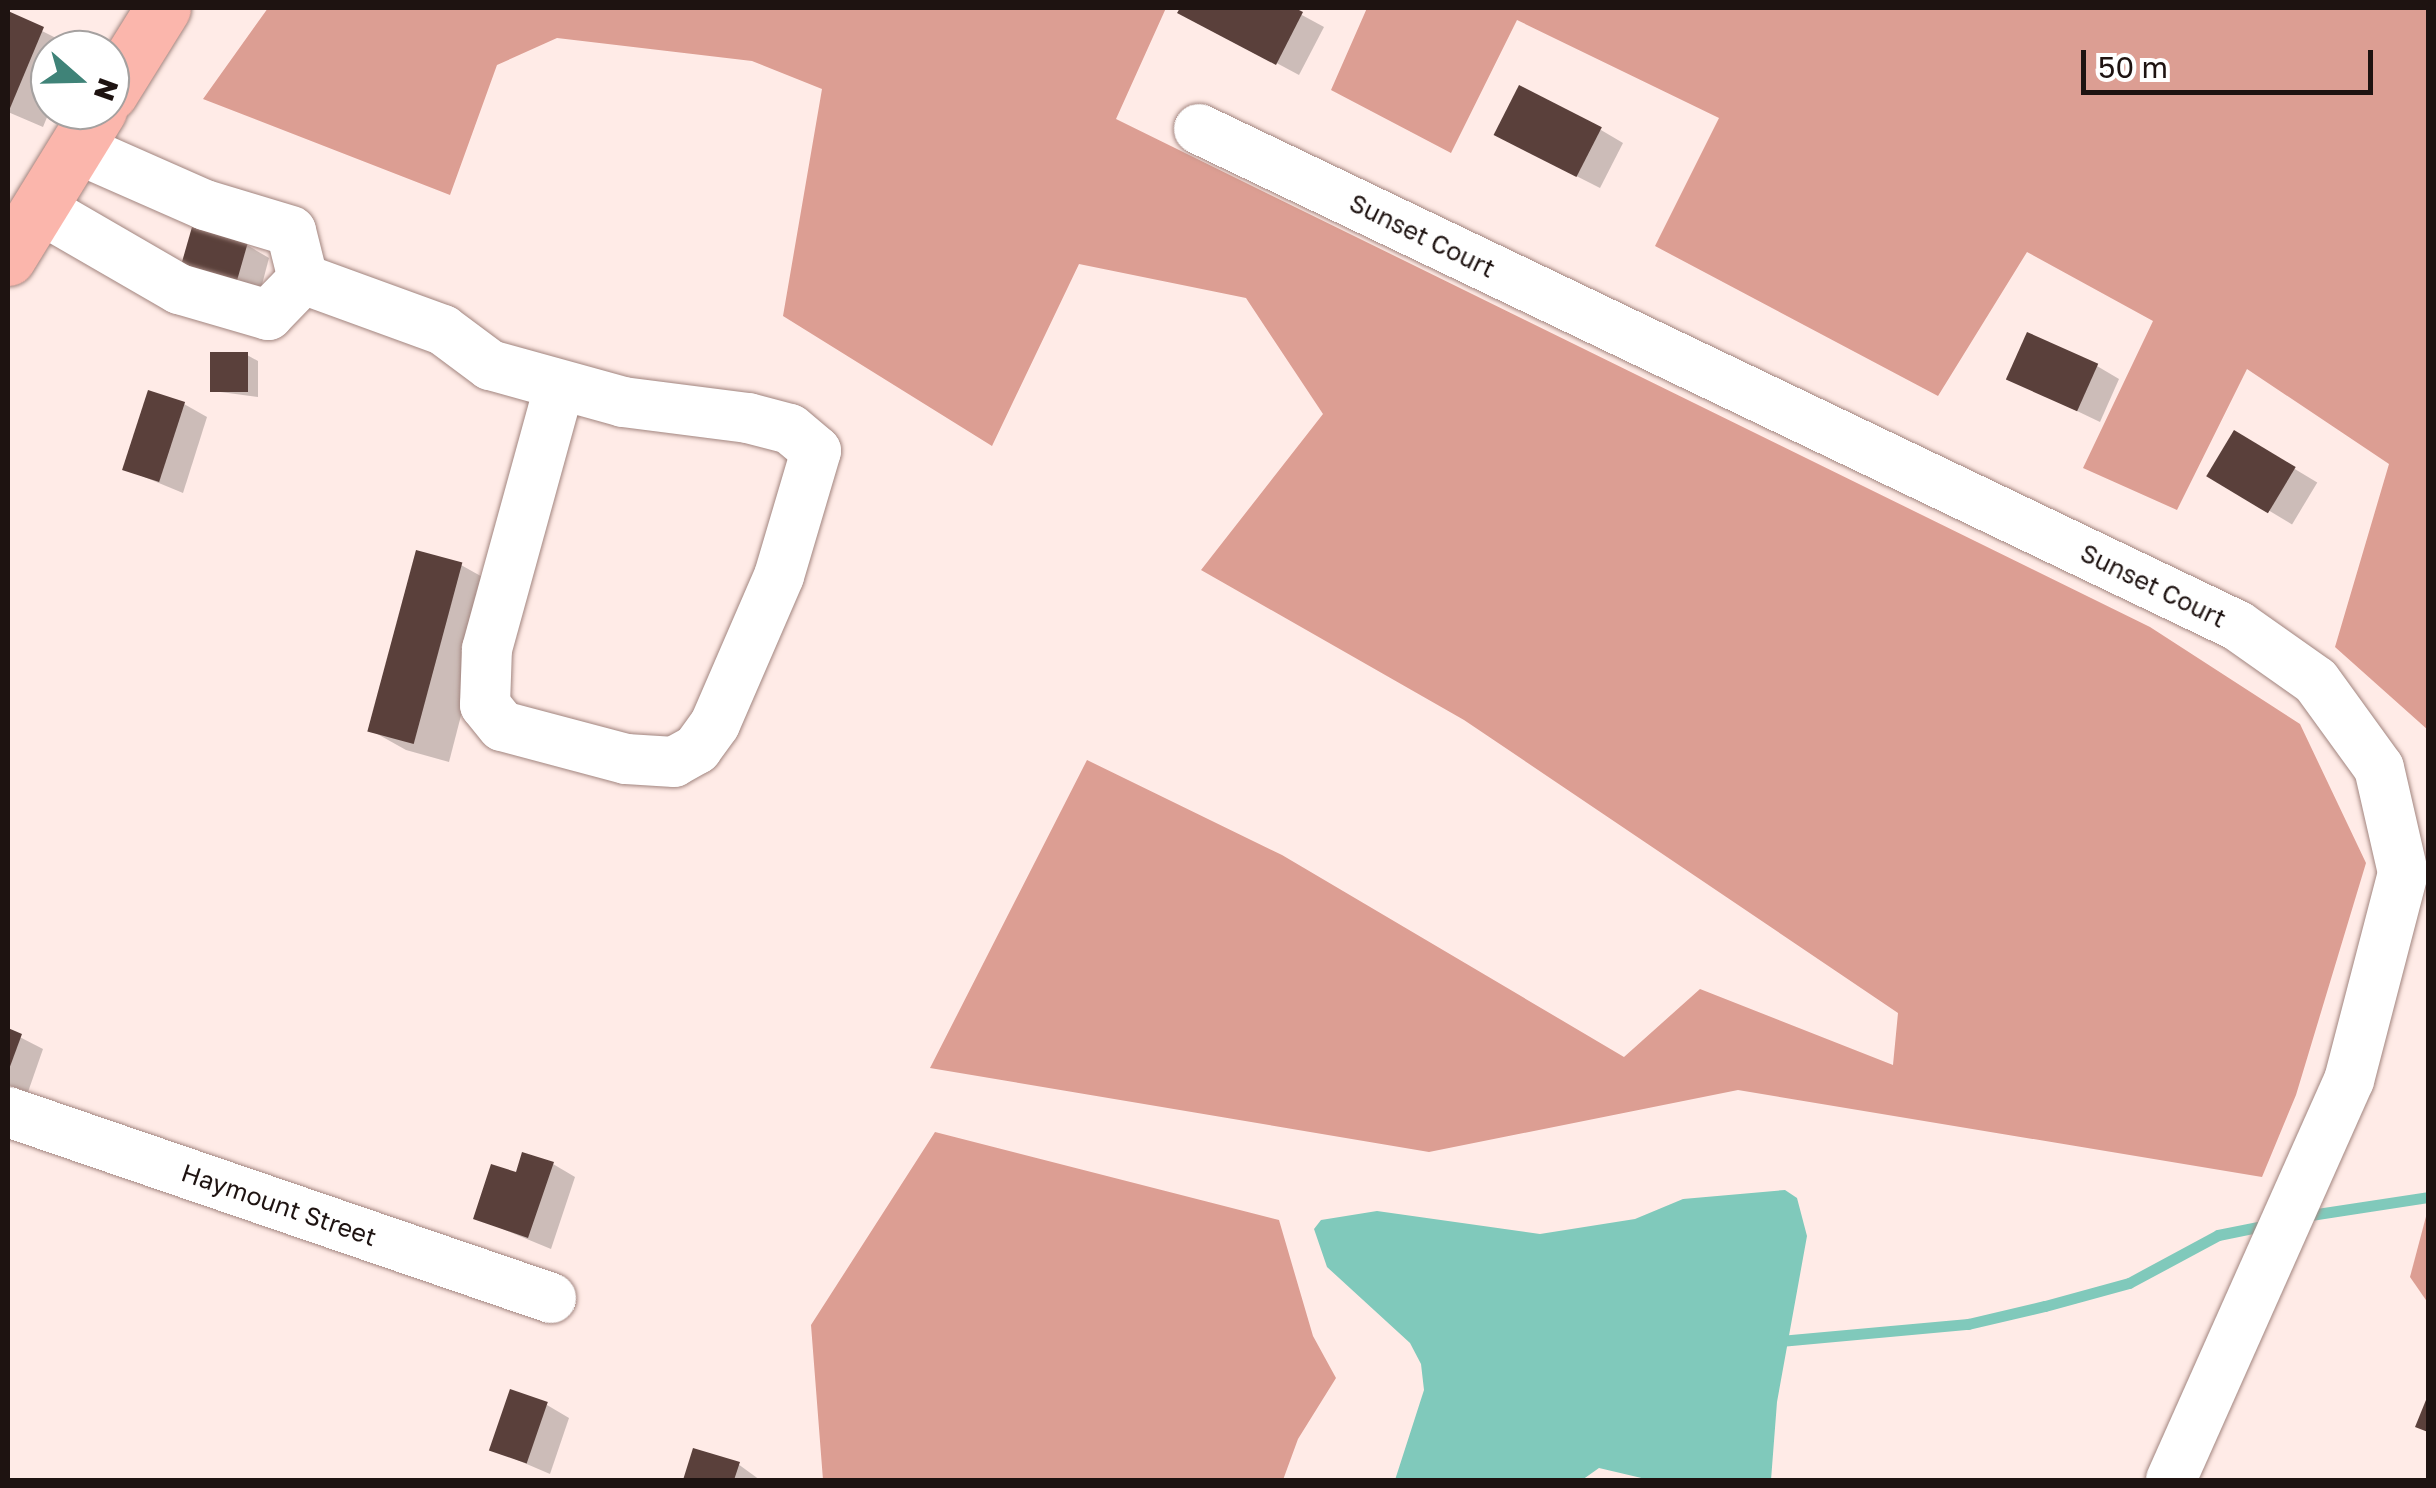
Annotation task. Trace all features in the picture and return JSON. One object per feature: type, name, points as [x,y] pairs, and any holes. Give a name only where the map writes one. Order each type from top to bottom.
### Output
[{"type":"main road","points":[[130,61],[163,8]]},
{"type":"main road","points":[[8,258],[87,130]]},
{"type":"street","name":"Sunset Court","points":[[1199,129],[2238,626],[2316,681],[2379,768],[2404,872],[2349,1080],[2171,1480]]},
{"type":"street","points":[[90,130],[205,205],[290,231],[303,279]]},
{"type":"street","points":[[39,208],[179,289],[268,315],[303,279]]},
{"type":"street","points":[[303,279],[443,330],[490,365],[559,387],[688,415],[748,418],[790,429],[816,452],[779,576],[714,724],[697,749],[674,762],[626,758],[502,726],[485,705],[487,648],[559,387]]},
{"type":"street","name":"Haymount Street","points":[[8,1112],[552,1298]]},
{"type":"shaded area","points":[[268,8],[1166,8],[1116,119],[2150,627],[2300,724],[2366,863],[2296,1095],[2262,1177],[1738,1090],[1429,1152],[930,1068],[1087,760],[1282,855],[1624,1057],[1700,989],[1893,1065],[1898,1013],[1464,720],[1201,570],[1323,414],[1246,298],[1079,264],[992,446],[783,316],[822,89],[752,61],[557,38],[497,65],[450,195],[203,99]]},
{"type":"shaded area","points":[[1367,8],[2428,8],[2428,730],[2335,647],[2389,464],[2247,369],[2177,510],[2083,468],[2153,321],[2027,252],[1938,396],[1655,246],[1719,118],[1517,20],[1451,153],[1331,90]]},
{"type":"shaded area","points":[[935,1132],[1279,1220],[1313,1336],[1336,1378],[1298,1439],[1283,1480],[823,1480],[811,1325]]},
{"type":"shaded area","points":[[2428,1209],[2428,1303],[2410,1277]]},
{"type":"water","points":[[1785,1190],[1797,1198],[1807,1236],[1777,1402],[1771,1480],[1650,1480],[1599,1468],[1582,1480],[1395,1480],[1424,1390],[1421,1364],[1410,1343],[1327,1267],[1314,1229],[1321,1220],[1377,1211],[1540,1234],[1635,1219],[1683,1199]]},
{"type":"building","points":[[1180,8],[1295,8],[1303,12],[1276,65],[1177,13]]},
{"type":"building","points":[[8,11],[44,27],[30,30],[30,60],[8,113]]},
{"type":"building","points":[[1519,85],[1602,127],[1576,177],[1494,135]]},
{"type":"building","points":[[192,227],[248,243],[235,286],[180,270]]},
{"type":"building","points":[[2027,332],[2098,364],[2077,411],[2006,380]]},
{"type":"building","points":[[210,352],[248,352],[248,392],[210,392]]},
{"type":"building","points":[[148,390],[185,402],[159,482],[122,470]]},
{"type":"building","points":[[2234,430],[2296,467],[2268,513],[2206,476]]},
{"type":"building","points":[[416,550],[462,562],[414,744],[367,732]]},
{"type":"building","points":[[8,1028],[22,1034],[8,1072]]},
{"type":"building","points":[[522,1152],[554,1162],[528,1238],[473,1219],[491,1164],[516,1172]]},
{"type":"building","points":[[510,1389],[548,1402],[527,1463],[489,1450]]},
{"type":"building","points":[[2428,1395],[2428,1432],[2415,1427]]},
{"type":"building","points":[[693,1448],[740,1462],[734,1480],[683,1480]]},
{"type":"waterway","points":[[2304,1216],[2428,1197]]},
{"type":"waterway","points":[[1780,1341],[1968,1324],[2045,1306],[2129,1283],[2218,1235],[2267,1225]]}]
